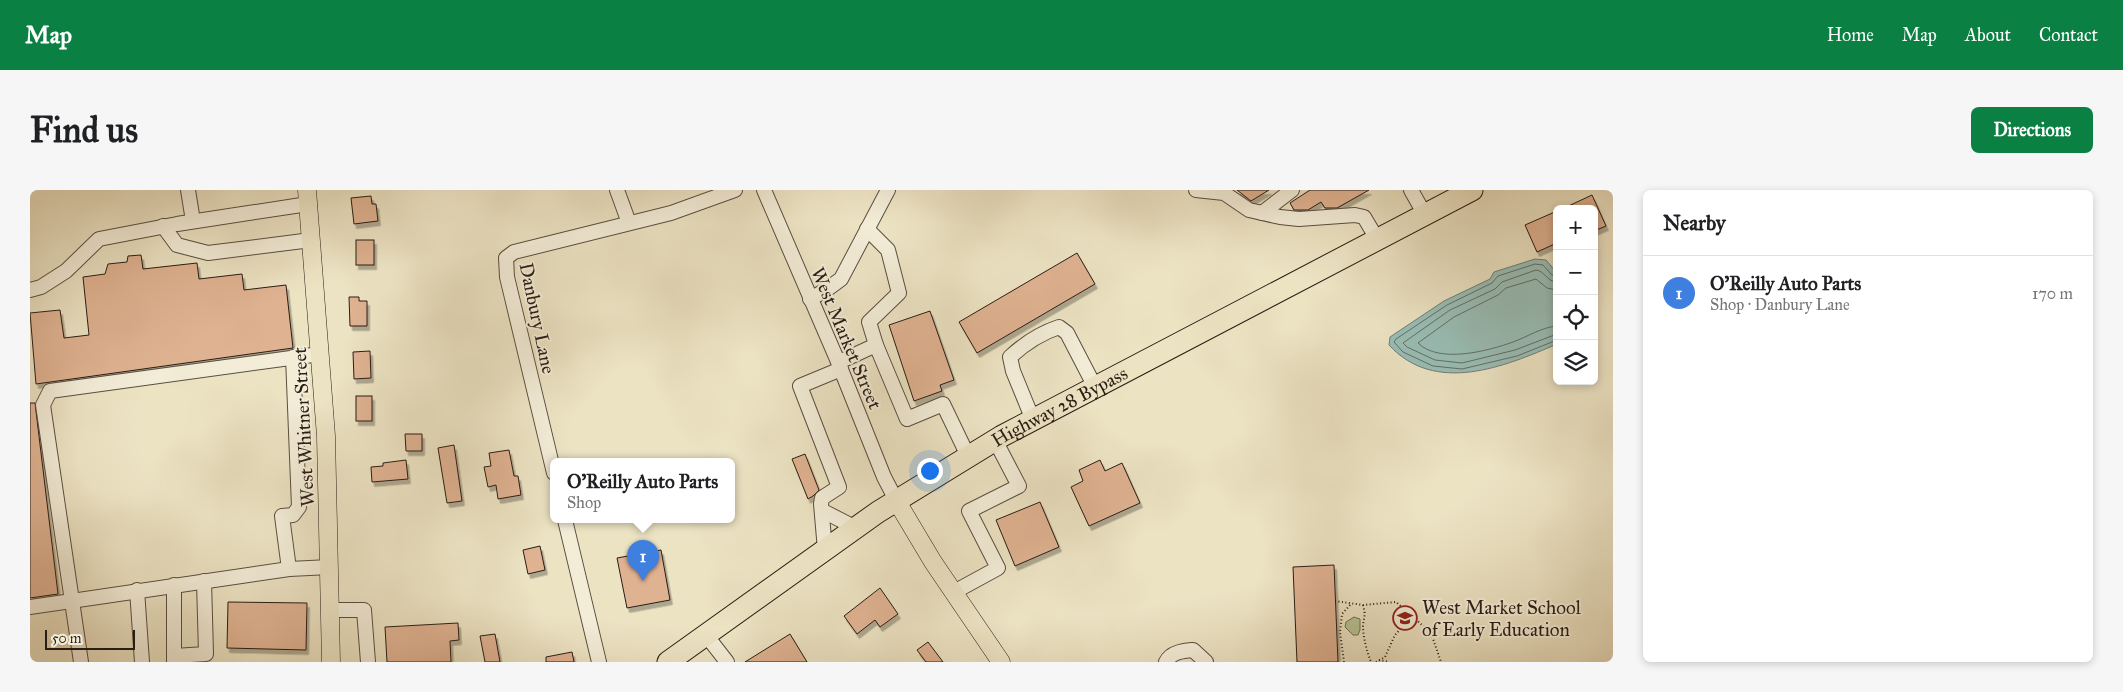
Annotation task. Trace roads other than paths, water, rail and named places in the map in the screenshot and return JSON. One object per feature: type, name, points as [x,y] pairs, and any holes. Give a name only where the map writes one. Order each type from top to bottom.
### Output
[{"type":"highway","name":"Highway 28 Bypass","points":[[668,662],[896,500],[995,440],[1472,190]]},
{"type":"main road","name":"West Whitner Street","points":[[308,197],[326,436],[331,662]]},
{"type":"main road","points":[[896,500],[1001,662]]},
{"type":"street","points":[[188,190],[193,221]]},
{"type":"street","points":[[617,190],[629,223]]},
{"type":"street","name":"Danbury Lane","points":[[550,458],[508,277],[506,258],[514,252],[671,213],[736,190]]},
{"type":"street","name":"West Market Street","points":[[764,190],[840,366],[884,477],[896,500]]},
{"type":"street","points":[[810,299],[841,279],[888,190]]},
{"type":"street","points":[[1196,190],[1223,192],[1249,210],[1299,219],[1355,215],[1364,217],[1377,240]]},
{"type":"street","points":[[1262,213],[1292,190]]},
{"type":"street","points":[[1411,190],[1425,215]]},
{"type":"street","points":[[30,290],[41,288],[66,271],[100,239],[308,197]]},
{"type":"street","points":[[163,226],[177,245],[208,253],[311,240]]},
{"type":"street","points":[[867,229],[888,250],[898,293],[869,322],[876,345],[907,419],[944,404],[968,456]]},
{"type":"street","points":[[1033,420],[1013,370],[1010,357],[1021,347],[1048,331],[1059,327],[1068,333],[1095,387]]},
{"type":"street","points":[[825,550],[822,498],[839,487],[800,386],[876,345]]},
{"type":"street","points":[[81,662],[43,405],[50,391],[320,354]]},
{"type":"street","points":[[289,569],[282,516],[293,515],[298,507],[293,357]]},
{"type":"street","points":[[954,592],[998,568],[969,511],[1019,486],[995,440]]},
{"type":"street","points":[[823,511],[856,528]]},
{"type":"street","points":[[566,523],[599,662]]},
{"type":"street","points":[[30,607],[289,569],[330,567]]},
{"type":"street","points":[[174,585],[174,659],[206,654],[204,581]]},
{"type":"street","points":[[137,590],[142,662]]},
{"type":"street","points":[[331,610],[364,610],[368,662]]},
{"type":"street","points":[[706,635],[727,662]]},
{"type":"street","points":[[1166,662],[1167,659],[1180,652],[1193,650],[1206,662]]},
{"type":"water","points":[[1535,259],[1546,260],[1553,268],[1553,346],[1493,368],[1448,373],[1427,369],[1407,360],[1389,345],[1390,337],[1444,301],[1490,279],[1494,272]]},
{"type":"place","name":"O'Reilly Auto Parts","points":[[643,581]]},
{"type":"place","name":"West Market School of Early Education","points":[[1405,618]]}]
